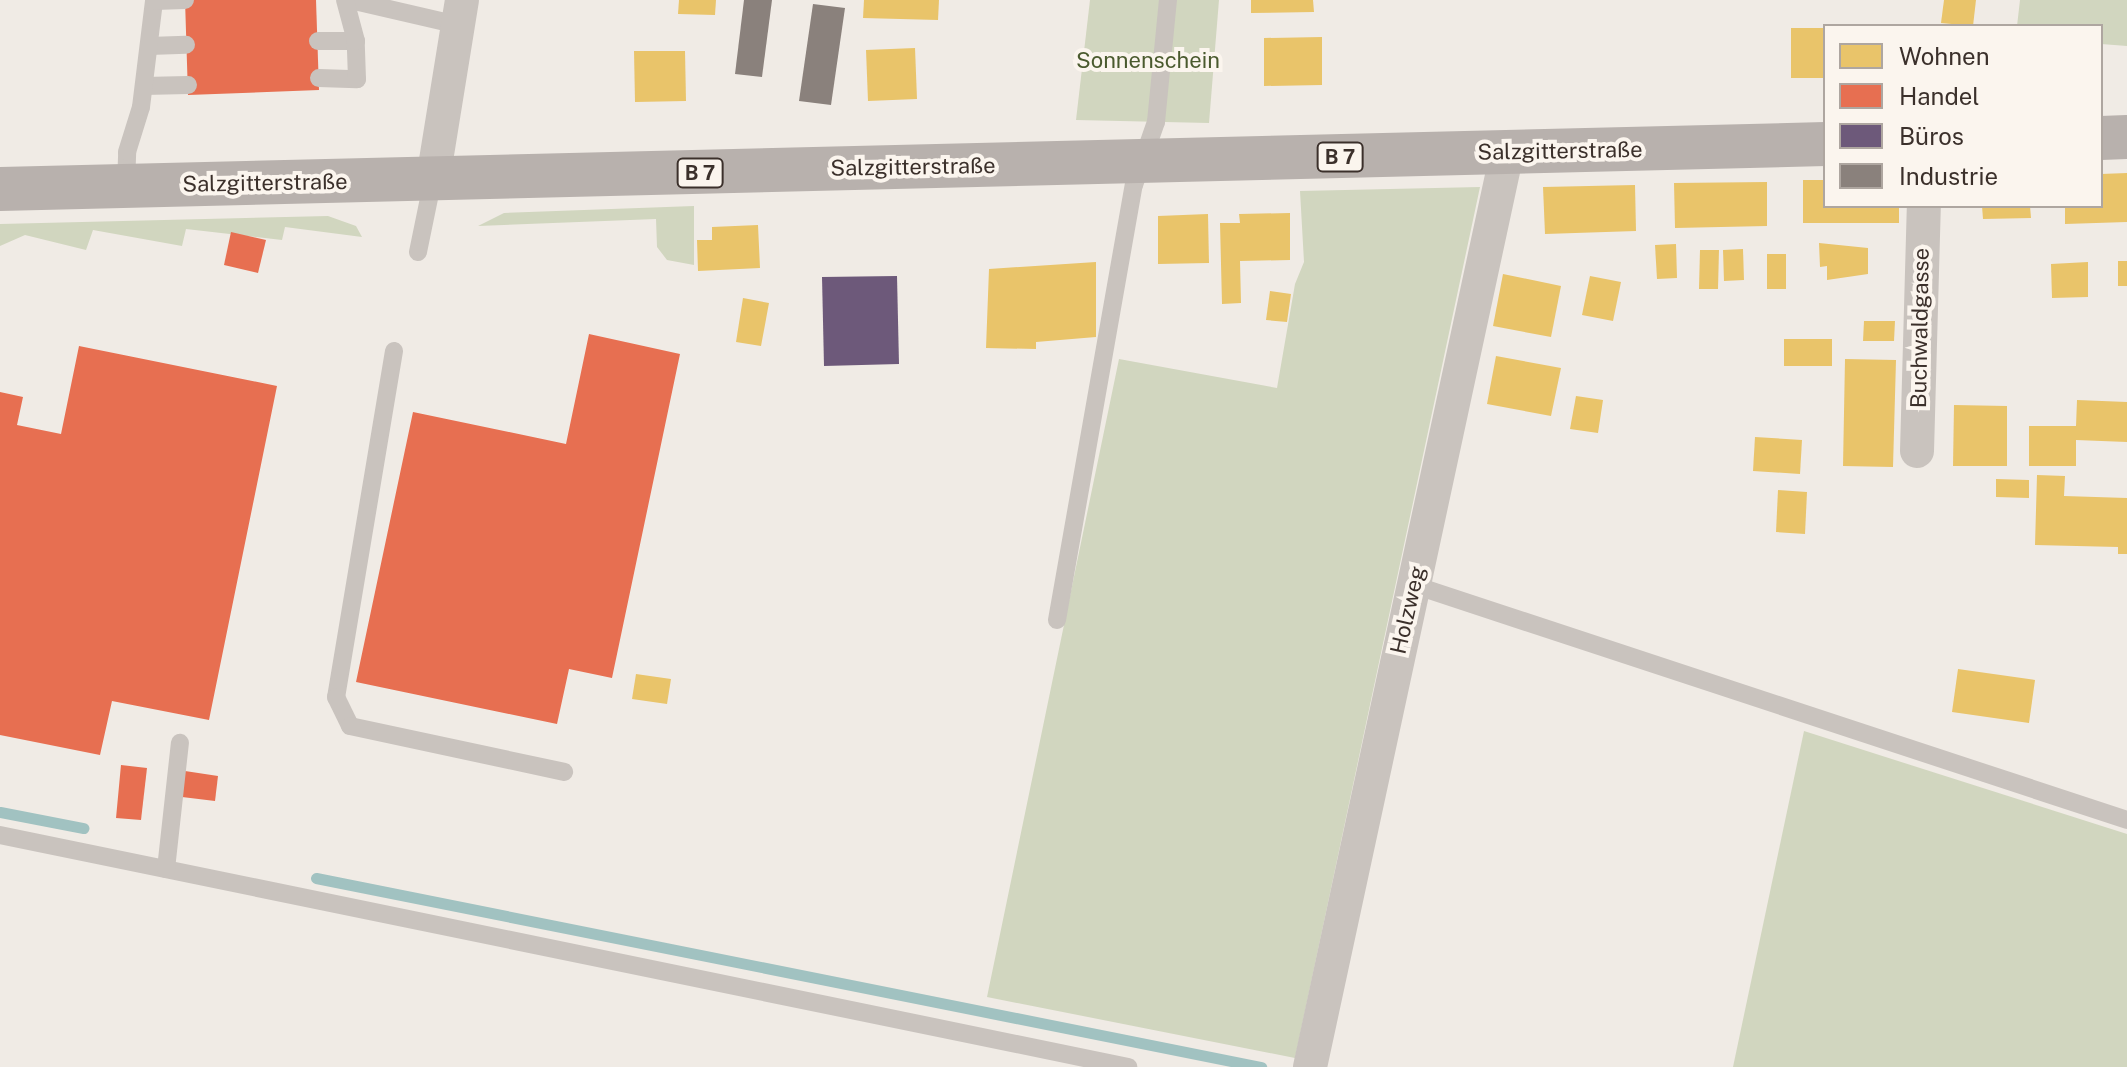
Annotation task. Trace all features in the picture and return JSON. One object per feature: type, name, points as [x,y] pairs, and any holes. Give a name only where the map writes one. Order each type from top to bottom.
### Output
[{"type":"main road","points":[[2103,138],[2127,137]]},
{"type":"main road","name":"Salzgitterstraße","points":[[0,189],[1823,144]]},
{"type":"street","points":[[433,179],[460,12]]},
{"type":"street","name":"Holzweg","points":[[1310,1067],[1507,153]]},
{"type":"street","name":"Buchwaldgasse","points":[[1917,451],[1924,208]]},
{"type":"lane","points":[[126,186],[127,152],[144,86],[154,0],[185,0]]},
{"type":"lane","points":[[319,78],[357,79],[356,41],[347,0],[460,12]]},
{"type":"lane","points":[[1057,620],[1134,185],[1156,122],[1168,0]]},
{"type":"lane","points":[[318,41],[356,41]]},
{"type":"lane","points":[[149,46],[186,45]]},
{"type":"lane","points":[[144,86],[188,85]]},
{"type":"lane","points":[[418,252],[433,179]]},
{"type":"lane","points":[[394,351],[336,697],[350,726],[564,772]]},
{"type":"lane","points":[[1414,585],[2127,820]]},
{"type":"lane","points":[[166,869],[180,743]]},
{"type":"lane","points":[[0,835],[1128,1067]]},
{"type":"green space","name":"Sonnenschein","points":[[1090,0],[1219,0],[1209,123],[1076,120]]},
{"type":"green space","points":[[2020,0],[2127,0],[2127,46],[2103,44],[2103,24],[2017,24]]},
{"type":"green space","points":[[1480,187],[1295,1058],[987,997],[1119,359],[1277,388],[1295,284],[1304,262],[1300,191]]},
{"type":"green space","points":[[694,206],[694,265],[667,260],[657,247],[656,219],[478,226],[504,213]]},
{"type":"green space","points":[[328,216],[356,226],[362,237],[285,227],[282,240],[186,229],[182,246],[93,230],[86,250],[25,235],[0,246],[0,224]]},
{"type":"green space","points":[[1804,731],[2127,834],[2127,1067],[1733,1067]]},
{"type":"building: Wohnen","points":[[679,0],[716,0],[715,15],[678,14]]},
{"type":"building: Wohnen","points":[[864,0],[939,0],[938,20],[863,18]]},
{"type":"building: Wohnen","points":[[1251,0],[1313,0],[1314,12],[1251,13]]},
{"type":"building: Wohnen","points":[[1944,0],[1976,0],[1973,24],[1941,23]]},
{"type":"building: Wohnen","points":[[1791,28],[1823,28],[1823,78],[1791,78]]},
{"type":"building: Wohnen","points":[[1322,37],[1322,85],[1264,86],[1264,38]]},
{"type":"building: Wohnen","points":[[915,48],[917,99],[868,101],[866,50]]},
{"type":"building: Wohnen","points":[[634,51],[685,51],[686,101],[635,102]]},
{"type":"building: Wohnen","points":[[2127,173],[2127,222],[2065,224],[2065,208],[2103,208],[2103,174]]},
{"type":"building: Wohnen","points":[[1803,180],[1823,180],[1823,208],[1899,208],[1899,223],[1803,223]]},
{"type":"building: Wohnen","points":[[1767,182],[1767,226],[1675,228],[1674,183]]},
{"type":"building: Wohnen","points":[[1635,185],[1636,231],[1545,234],[1543,187]]},
{"type":"building: Wohnen","points":[[1982,208],[2030,208],[2031,218],[1983,219]]},
{"type":"building: Wohnen","points":[[1290,213],[1290,260],[1240,261],[1241,303],[1222,304],[1220,223],[1240,223],[1239,214]]},
{"type":"building: Wohnen","points":[[1208,214],[1209,263],[1158,264],[1158,216]]},
{"type":"building: Wohnen","points":[[758,225],[760,268],[698,271],[697,240],[712,240],[712,227]]},
{"type":"building: Wohnen","points":[[1819,243],[1868,248],[1868,274],[1827,280],[1827,266],[1820,267]]},
{"type":"building: Wohnen","points":[[1676,244],[1677,278],[1657,279],[1655,245]]},
{"type":"building: Wohnen","points":[[1743,249],[1744,280],[1724,281],[1723,250]]},
{"type":"building: Wohnen","points":[[1700,250],[1719,250],[1718,289],[1699,289]]},
{"type":"building: Wohnen","points":[[1767,254],[1786,254],[1786,289],[1767,289]]},
{"type":"building: Wohnen","points":[[2118,261],[2127,261],[2127,286],[2118,286]]},
{"type":"building: Wohnen","points":[[1096,262],[1096,337],[1036,342],[1036,349],[986,348],[989,269]]},
{"type":"building: Wohnen","points":[[2088,262],[2088,297],[2052,298],[2051,264]]},
{"type":"building: Wohnen","points":[[1503,274],[1561,286],[1551,337],[1493,326]]},
{"type":"building: Wohnen","points":[[1590,276],[1621,282],[1613,321],[1582,315]]},
{"type":"building: Wohnen","points":[[1270,291],[1291,294],[1287,322],[1266,320]]},
{"type":"building: Wohnen","points":[[743,298],[769,303],[761,346],[736,342]]},
{"type":"building: Wohnen","points":[[1864,321],[1895,321],[1894,341],[1863,341]]},
{"type":"building: Wohnen","points":[[1784,339],[1832,339],[1832,366],[1784,366]]},
{"type":"building: Wohnen","points":[[1496,356],[1561,368],[1551,416],[1487,404]]},
{"type":"building: Wohnen","points":[[1845,359],[1896,360],[1893,467],[1843,466]]},
{"type":"building: Wohnen","points":[[1576,396],[1603,400],[1598,433],[1570,429]]},
{"type":"building: Wohnen","points":[[2077,400],[2127,402],[2127,442],[2076,440],[2076,466],[2029,466],[2029,426],[2076,426]]},
{"type":"building: Wohnen","points":[[1954,405],[2007,406],[2007,466],[1953,466]]},
{"type":"building: Wohnen","points":[[1755,437],[1802,440],[1800,474],[1753,471]]},
{"type":"building: Wohnen","points":[[2037,475],[2065,476],[2064,496],[2127,498],[2127,554],[2118,554],[2118,547],[2035,545]]},
{"type":"building: Wohnen","points":[[1996,479],[2029,480],[2029,498],[1996,497]]},
{"type":"building: Wohnen","points":[[1778,490],[1807,492],[1805,534],[1776,532]]},
{"type":"building: Wohnen","points":[[1958,669],[2035,680],[2029,723],[1952,712]]},
{"type":"building: Wohnen","points":[[636,674],[671,679],[667,704],[632,699]]},
{"type":"building: Handel","points":[[185,0],[316,0],[319,90],[188,95]]},
{"type":"building: Handel","points":[[231,232],[266,240],[258,273],[224,265]]},
{"type":"building: Handel","points":[[589,334],[680,354],[612,678],[569,669],[557,724],[356,682],[413,412],[566,444]]},
{"type":"building: Handel","points":[[79,346],[277,386],[209,720],[112,701],[100,755],[0,735],[0,392],[23,397],[17,425],[61,434]]},
{"type":"building: Handel","points":[[121,765],[147,768],[141,820],[116,818]]},
{"type":"building: Handel","points":[[185,771],[218,776],[215,801],[182,797]]},
{"type":"building: Büros","points":[[897,276],[899,364],[824,366],[822,277]]},
{"type":"building: Industrie","points":[[744,0],[772,0],[762,77],[735,74]]},
{"type":"building: Industrie","points":[[813,4],[845,8],[831,105],[799,101]]},
{"type":"waterway","points":[[0,812],[83,828]]},
{"type":"waterway","points":[[316,878],[1261,1067]]}]
